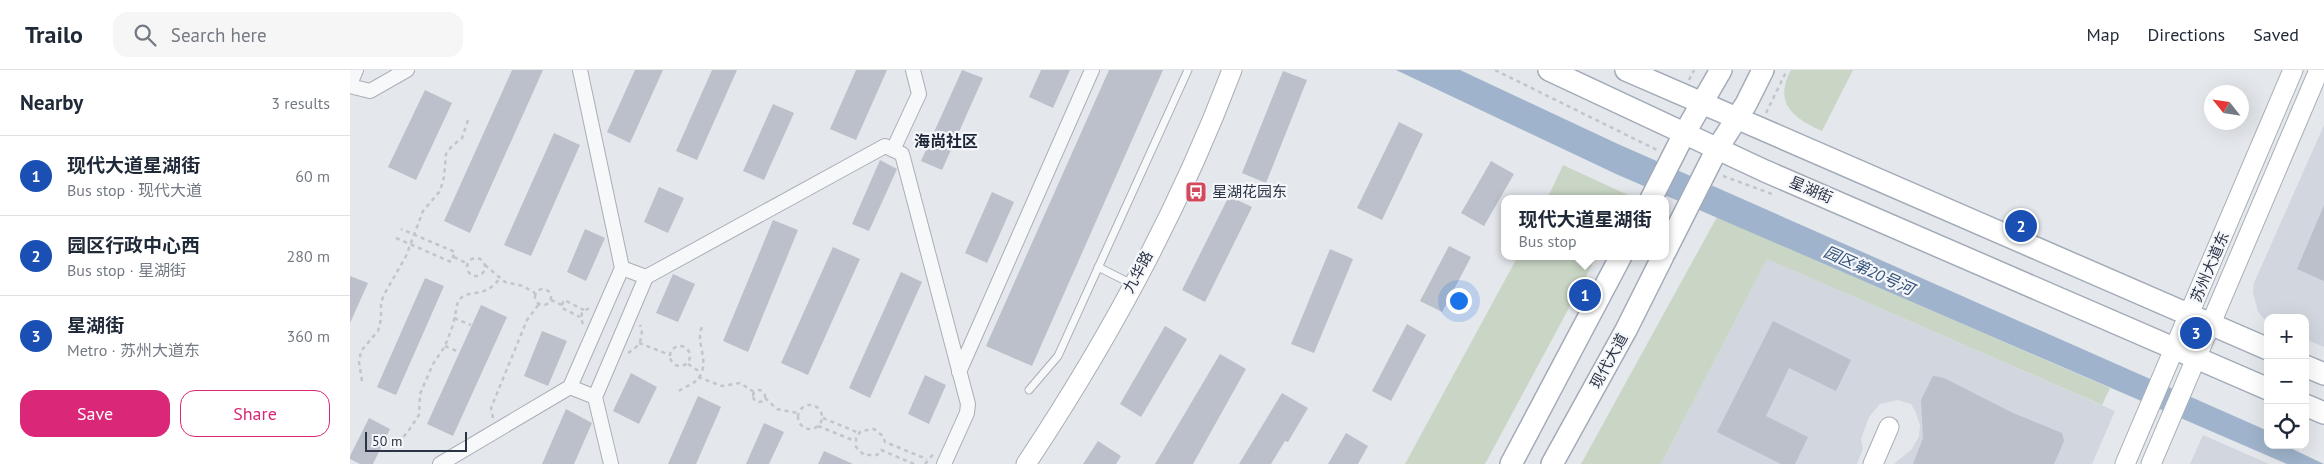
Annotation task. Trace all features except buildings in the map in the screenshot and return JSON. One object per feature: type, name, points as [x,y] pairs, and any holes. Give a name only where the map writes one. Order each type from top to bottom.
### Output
[{"type":"main road","name":"九华路","points":[[1026,464],[1094,353],[1170,212],[1232,70]]},
{"type":"main road","name":"星湖街","points":[[1549,70],[1717,149],[2264,387]]},
{"type":"main road","points":[[1626,70],[1736,120],[2264,347]]},
{"type":"main road","points":[[1653,195],[1684,134],[1721,70]]},
{"type":"main road","points":[[1669,244],[1717,149],[1736,120],[1763,70]]},
{"type":"main road","name":"苏州大道东","points":[[2125,464],[2293,70]]},
{"type":"main road","name":"苏州大道东","points":[[2152,464],[2320,70]]},
{"type":"main road","points":[[1511,464],[1619,260]]},
{"type":"main road","name":"现代大道","points":[[1552,464],[1661,260]]},
{"type":"main road","points":[[2309,368],[2324,374]]},
{"type":"main road","points":[[2309,407],[2324,413]]},
{"type":"main road","points":[[1873,464],[1889,427]]},
{"type":"street","points":[[356,70],[350,85],[370,91],[407,70]]},
{"type":"street","points":[[440,464],[570,387],[622,268],[580,70]]},
{"type":"street","points":[[893,150],[919,94],[912,70]]},
{"type":"street","points":[[959,372],[1092,70]]},
{"type":"street","points":[[612,464],[595,397],[646,277],[885,146],[902,154],[968,409],[950,461]]},
{"type":"street","points":[[622,268],[646,277]]},
{"type":"street","points":[[570,387],[595,397]]},
{"type":"lane","points":[[1029,390],[1058,356],[1188,70]]},
{"type":"lane","points":[[1098,267],[1132,284]]},
{"type":"path","points":[[362,381],[359,362],[361,351],[378,331],[381,302],[410,244],[423,211],[440,192],[447,152],[462,138],[468,120]]},
{"type":"path","points":[[396,238],[451,262],[454,257],[455,252],[401,229]]},
{"type":"path","points":[[454,257],[468,264]]},
{"type":"path","points":[[485,266],[481,274],[474,275],[468,270],[468,264],[472,259],[478,258],[505,282],[523,286],[535,293]]},
{"type":"path","points":[[392,448],[419,415],[420,394],[433,364],[445,346],[458,301],[462,296],[488,291],[500,278]]},
{"type":"path","points":[[545,288],[551,294],[551,300],[544,305],[539,304],[535,300],[535,293],[539,289],[545,288]]},
{"type":"path","points":[[551,300],[580,317]]},
{"type":"path","points":[[562,305],[564,300],[584,310]]},
{"type":"path","points":[[499,429],[492,416],[491,408],[527,320],[539,304]]},
{"type":"path","points":[[454,318],[471,325]]},
{"type":"path","points":[[679,391],[698,378],[704,356],[699,337],[702,327]]},
{"type":"path","points":[[640,344],[670,355]]},
{"type":"path","points":[[445,346],[459,352]]},
{"type":"path","points":[[688,364],[690,355],[685,347],[675,347],[670,355],[671,360],[677,366],[688,364],[700,372]]},
{"type":"path","points":[[698,378],[722,386],[740,383],[754,392],[762,391],[765,398],[777,409],[799,413]]},
{"type":"path","points":[[754,392],[752,396],[755,402],[762,402],[765,398]]},
{"type":"path","points":[[813,405],[820,410],[822,418],[818,426],[811,429],[803,427],[799,421],[799,413],[805,406],[813,405]]},
{"type":"path","points":[[822,418],[859,433]]},
{"type":"path","points":[[818,426],[855,441]]},
{"type":"path","points":[[914,464],[881,450],[877,455],[864,455],[859,452],[855,441],[859,433],[867,428],[874,429],[883,436],[885,442],[927,459]]},
{"type":"shaded area","points":[[2324,125],[2324,347],[2309,341],[2309,314],[2264,314],[2264,319],[2258,312],[2253,292],[2254,283]]},
{"type":"shaded area","points":[[1767,259],[2115,411],[2092,464],[1894,464],[1912,449],[1919,436],[1920,425],[1911,404],[1898,400],[1880,404],[1869,417],[1861,439],[1863,449],[1857,464],[1661,464]]},
{"type":"shaded area","points":[[2203,435],[2269,464],[2190,464]]},
{"type":"green space","points":[[1791,70],[1853,70],[1822,131],[1803,121],[1789,108],[1784,92]]},
{"type":"green space","points":[[1563,165],[1628,195],[1549,195]]},
{"type":"green space","points":[[1717,217],[2110,388],[2102,405],[1767,259],[1661,464],[1581,464]]},
{"type":"green space","points":[[1516,260],[1595,260],[1485,464],[1405,464]]},
{"type":"water","name":"园区第20号河","points":[[1396,70],[1460,70],[1618,144],[2264,429],[2264,449],[2292,449],[2324,464],[2287,464],[1669,197],[1669,195],[1665,195]]},
{"type":"place","name":"星湖花园东","points":[[1196,192]]},
{"type":"place","name":"园区行政中心西","points":[[2021,226]]},
{"type":"place","name":"现代大道星湖街","points":[[1585,295]]},
{"type":"place","name":"星湖街","points":[[2196,333]]},
{"type":"district","name":"海尚社区","points":[[946,141]]}]
